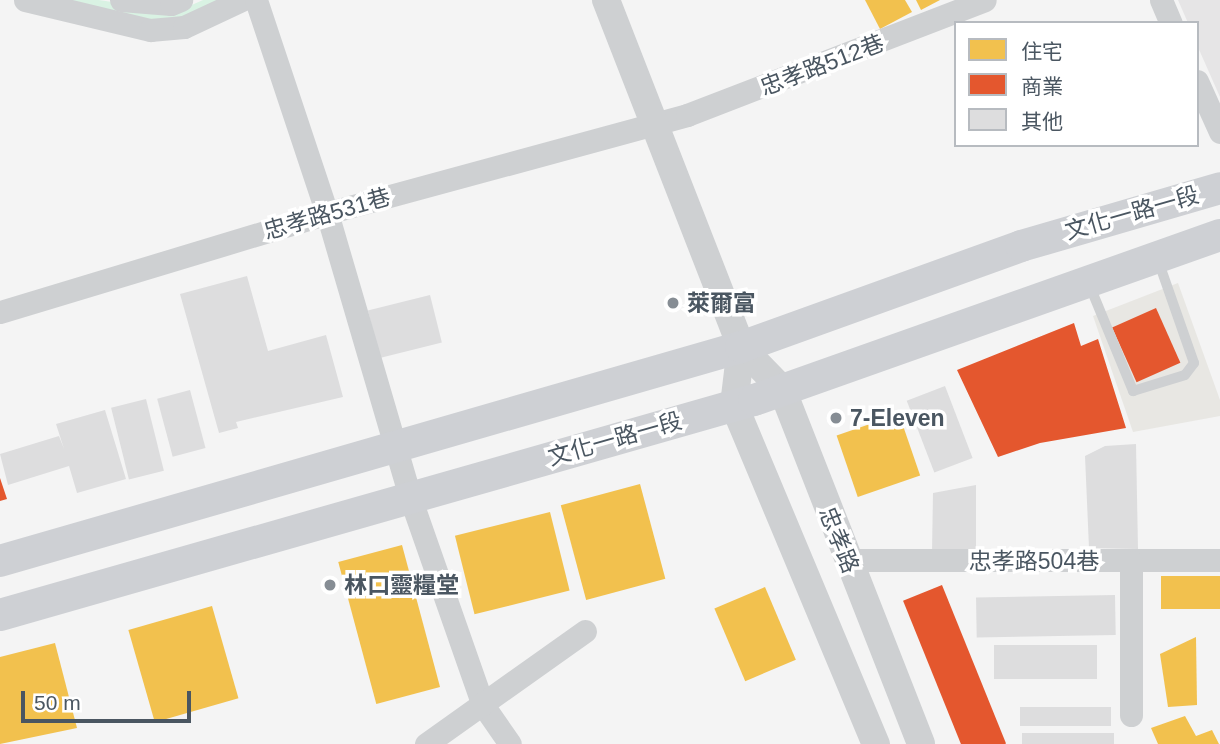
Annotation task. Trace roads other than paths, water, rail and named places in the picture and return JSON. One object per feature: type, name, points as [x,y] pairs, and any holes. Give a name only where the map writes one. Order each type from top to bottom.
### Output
[{"type":"main road","name":"文化一路一段","points":[[0,561],[741,347],[1021,246],[1220,188]]},
{"type":"main road","name":"文化一路一段","points":[[0,615],[734,405],[1220,234]]},
{"type":"street","points":[[25,0],[150,30],[184,27],[242,0]]},
{"type":"street","points":[[121,0],[171,4],[181,0]]},
{"type":"street","points":[[256,0],[327,214],[397,446],[410,498],[482,705],[510,744]]},
{"type":"street","name":"忠孝路","points":[[606,0],[741,347],[782,389],[921,744]]},
{"type":"street","name":"忠孝路512巷","points":[[656,123],[688,116],[985,0]]},
{"type":"street","points":[[1161,0],[1170,21]]},
{"type":"street","points":[[1199,85],[1220,132]]},
{"type":"street","name":"忠孝路531巷","points":[[0,312],[327,214],[656,123]]},
{"type":"street","name":"忠孝路","points":[[741,347],[734,405],[876,744]]},
{"type":"street","name":"忠孝路504巷","points":[[847,560],[1131,562],[1220,559]]},
{"type":"street","points":[[1131,562],[1131,715]]},
{"type":"street","points":[[426,744],[585,631]]},
{"type":"lane","points":[[1088,282],[1133,391],[1185,375],[1194,363],[1157,257]]},
{"type":"place","name":"萊爾富","points":[[673,303]]},
{"type":"place","name":"7-Eleven","points":[[836,418]]},
{"type":"place","name":"林口靈糧堂","points":[[330,585]]}]
